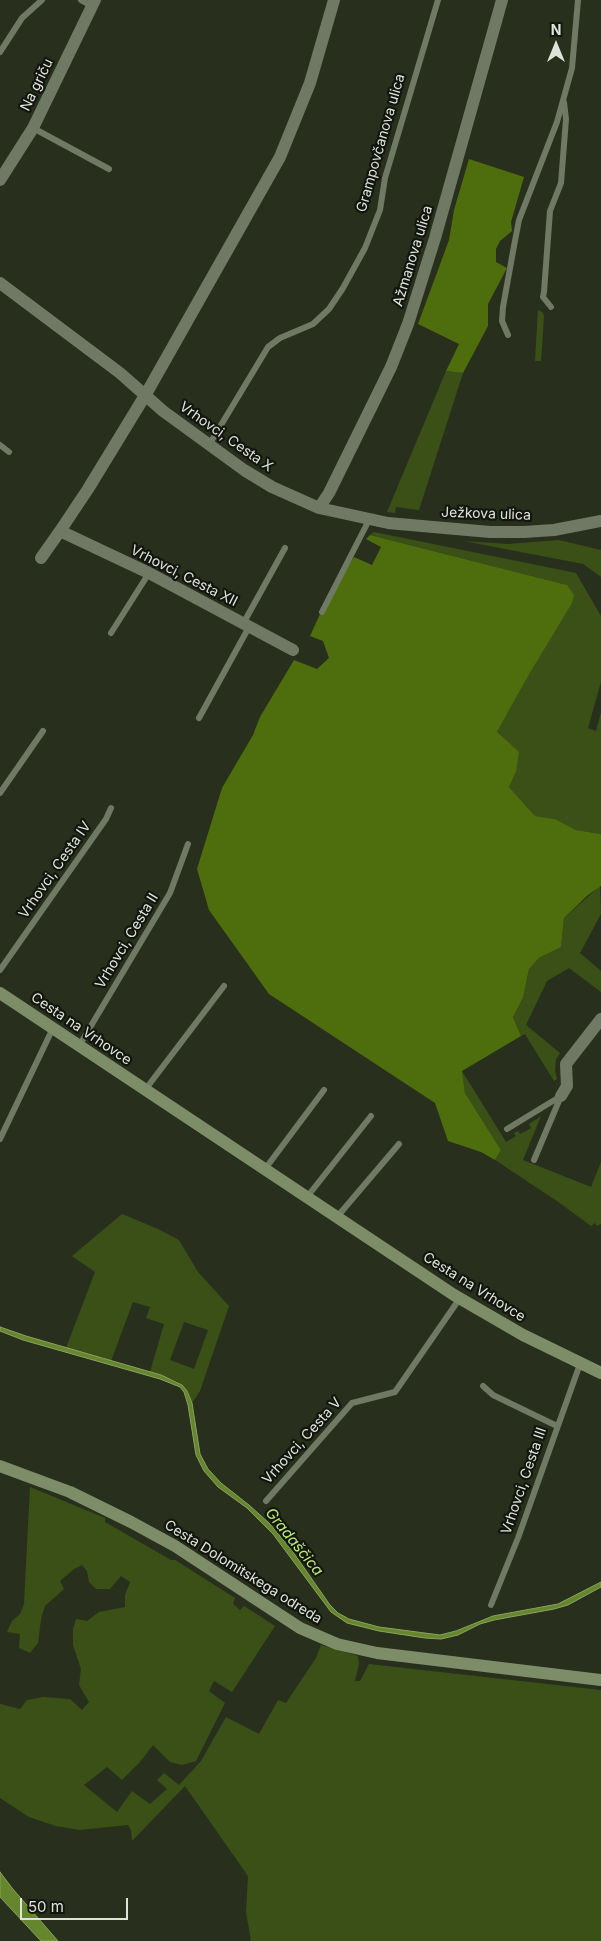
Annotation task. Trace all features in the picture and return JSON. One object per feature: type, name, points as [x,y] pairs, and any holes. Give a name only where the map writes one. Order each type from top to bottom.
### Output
[{"type":"street","points":[[41,558],[88,489],[146,394],[280,157],[310,83],[334,0]]},
{"type":"street","name":"Ažmanova ulica","points":[[318,508],[329,493],[391,367],[408,324],[435,238],[502,0]]},
{"type":"street","name":"Na griču","points":[[0,180],[33,128],[89,2]]},
{"type":"street","name":"Vrhovci, Cesta X","points":[[0,283],[146,394],[163,411],[209,445],[272,487],[318,508],[369,520]]},
{"type":"street","name":"Ježkova ulica","points":[[369,520],[419,527],[498,532],[554,530],[601,522]]},
{"type":"street","name":"Vrhovci, Cesta XII","points":[[60,531],[148,574],[292,650]]},
{"type":"street","name":"Cesta na Vrhovce","points":[[0,993],[460,1298],[523,1335],[601,1373]]},
{"type":"street","points":[[561,1096],[567,1086],[566,1064],[601,1019]]},
{"type":"street","name":"Cesta Dolomitskega odreda","points":[[0,1466],[70,1492],[116,1514],[175,1546],[300,1628],[337,1644],[377,1653],[601,1680]]},
{"type":"lane","points":[[0,52],[22,18],[42,0]]},
{"type":"lane","name":"Grampovčanova ulica","points":[[209,445],[268,347],[280,338],[313,324],[329,309],[364,248],[380,210],[385,178],[438,0]]},
{"type":"lane","points":[[508,334],[502,321],[503,308],[519,220],[557,122],[564,98],[572,68],[578,0]]},
{"type":"lane","points":[[551,307],[543,298],[550,211],[561,183],[566,119],[564,98]]},
{"type":"lane","points":[[33,128],[109,169]]},
{"type":"lane","points":[[0,445],[9,452]]},
{"type":"lane","points":[[322,612],[369,520]]},
{"type":"lane","points":[[199,718],[285,548]]},
{"type":"lane","points":[[111,633],[148,574]]},
{"type":"lane","points":[[0,793],[43,731]]},
{"type":"lane","name":"Vrhovci, Cesta IV","points":[[0,970],[106,819],[111,808]]},
{"type":"lane","name":"Vrhovci, Cesta II","points":[[79,1046],[170,893],[188,844]]},
{"type":"lane","points":[[145,1090],[224,986]]},
{"type":"lane","points":[[0,1139],[53,1028]]},
{"type":"lane","points":[[265,1169],[324,1090]]},
{"type":"lane","points":[[508,1129],[561,1096]]},
{"type":"lane","points":[[534,1160],[561,1096]]},
{"type":"lane","points":[[307,1197],[371,1116]]},
{"type":"lane","points":[[337,1217],[399,1144]]},
{"type":"lane","name":"Vrhovci, Cesta V","points":[[266,1501],[352,1404],[395,1392],[460,1298]]},
{"type":"lane","name":"Vrhovci, Cesta III","points":[[491,1605],[518,1538],[580,1364]]},
{"type":"lane","points":[[483,1386],[493,1395],[557,1426]]},
{"type":"shaded area","points":[[469,159],[524,177],[511,222],[512,231],[500,241],[496,249],[496,262],[507,268],[488,304],[488,326],[463,373],[446,371],[459,344],[418,324],[449,240],[454,210]]},
{"type":"shaded area","points":[[538,310],[544,316],[541,361],[535,361]]},
{"type":"shaded area","points":[[446,371],[463,373],[419,510],[396,507],[395,513],[387,512]]},
{"type":"shaded area","points":[[374,532],[576,573],[601,616],[601,682],[588,728],[596,731],[601,712],[601,834],[576,830],[555,819],[535,816],[509,787],[516,772],[497,732],[531,671],[567,585],[370,535]]},
{"type":"shaded area","points":[[370,535],[567,585],[574,595],[572,603],[497,732],[519,752],[516,772],[509,787],[535,816],[555,819],[576,830],[601,834],[601,886],[588,895],[564,918],[561,947],[539,958],[529,969],[523,998],[513,1017],[521,1036],[462,1071],[465,1093],[501,1150],[495,1160],[481,1152],[448,1141],[435,1103],[269,994],[209,910],[197,869],[222,788],[253,735],[260,717],[294,660],[317,669],[329,658],[323,641],[310,636],[331,590],[354,557],[372,565],[381,547],[366,539]]},
{"type":"shaded area","points":[[559,540],[601,550],[601,577],[583,564],[464,541],[508,544]]},
{"type":"shaded area","points":[[600,886],[601,914],[580,953],[601,971],[601,992],[569,968],[547,981],[526,1025],[560,1053],[556,1059],[555,1071],[557,1079],[554,1081],[525,1034],[521,1036],[513,1017],[523,998],[529,969],[539,958],[561,947],[564,918]]},
{"type":"shaded area","points":[[462,1071],[506,1142],[516,1136],[514,1133],[518,1131],[520,1134],[531,1128],[529,1124],[541,1116],[523,1160],[591,1187],[601,1162],[601,1224],[597,1226],[595,1223],[591,1226],[495,1160],[501,1150],[465,1093]]},
{"type":"shaded area","points":[[122,1214],[179,1240],[198,1272],[229,1306],[200,1391],[192,1403],[187,1391],[178,1382],[150,1372],[164,1324],[146,1318],[150,1307],[133,1302],[111,1361],[66,1348],[95,1272],[72,1256]],"holes":[[[184,1322],[208,1330],[194,1369],[170,1360]]]},
{"type":"shaded area","name":"Gradaščica","points":[[0,1327],[161,1375],[182,1385],[192,1403],[200,1454],[208,1469],[221,1483],[270,1524],[293,1552],[330,1605],[338,1613],[349,1619],[379,1627],[440,1635],[456,1631],[493,1616],[558,1604],[601,1582],[601,1587],[568,1605],[494,1620],[480,1624],[458,1635],[441,1639],[379,1631],[347,1623],[331,1612],[273,1534],[247,1508],[218,1487],[204,1471],[196,1455],[188,1405],[184,1392],[180,1387],[160,1379],[23,1340],[0,1331]]},
{"type":"shaded area","points":[[30,1487],[105,1518],[105,1522],[171,1560],[175,1560],[235,1598],[233,1604],[240,1610],[244,1606],[275,1626],[232,1692],[214,1681],[209,1691],[225,1703],[196,1761],[182,1765],[170,1762],[153,1745],[140,1762],[122,1780],[107,1767],[84,1785],[117,1812],[132,1791],[150,1804],[167,1789],[157,1780],[164,1773],[179,1785],[201,1761],[226,1717],[259,1734],[278,1700],[286,1703],[316,1658],[321,1645],[358,1656],[359,1664],[355,1681],[360,1681],[369,1664],[601,1690],[601,1941],[251,1941],[246,1912],[248,1876],[185,1786],[132,1841],[131,1830],[128,1825],[80,1830],[56,1826],[29,1817],[0,1798],[0,1704],[20,1709],[27,1700],[43,1697],[70,1699],[82,1710],[89,1702],[79,1685],[81,1669],[73,1645],[73,1629],[76,1619],[87,1621],[99,1612],[125,1607],[125,1595],[130,1582],[121,1576],[110,1589],[96,1589],[89,1582],[87,1571],[82,1565],[74,1569],[60,1581],[64,1589],[45,1606],[41,1619],[38,1643],[30,1653],[19,1648],[20,1634],[7,1632],[12,1621],[20,1614],[24,1604]]},
{"type":"shaded area","points":[[0,1872],[58,1941],[41,1941],[0,1897]]}]
